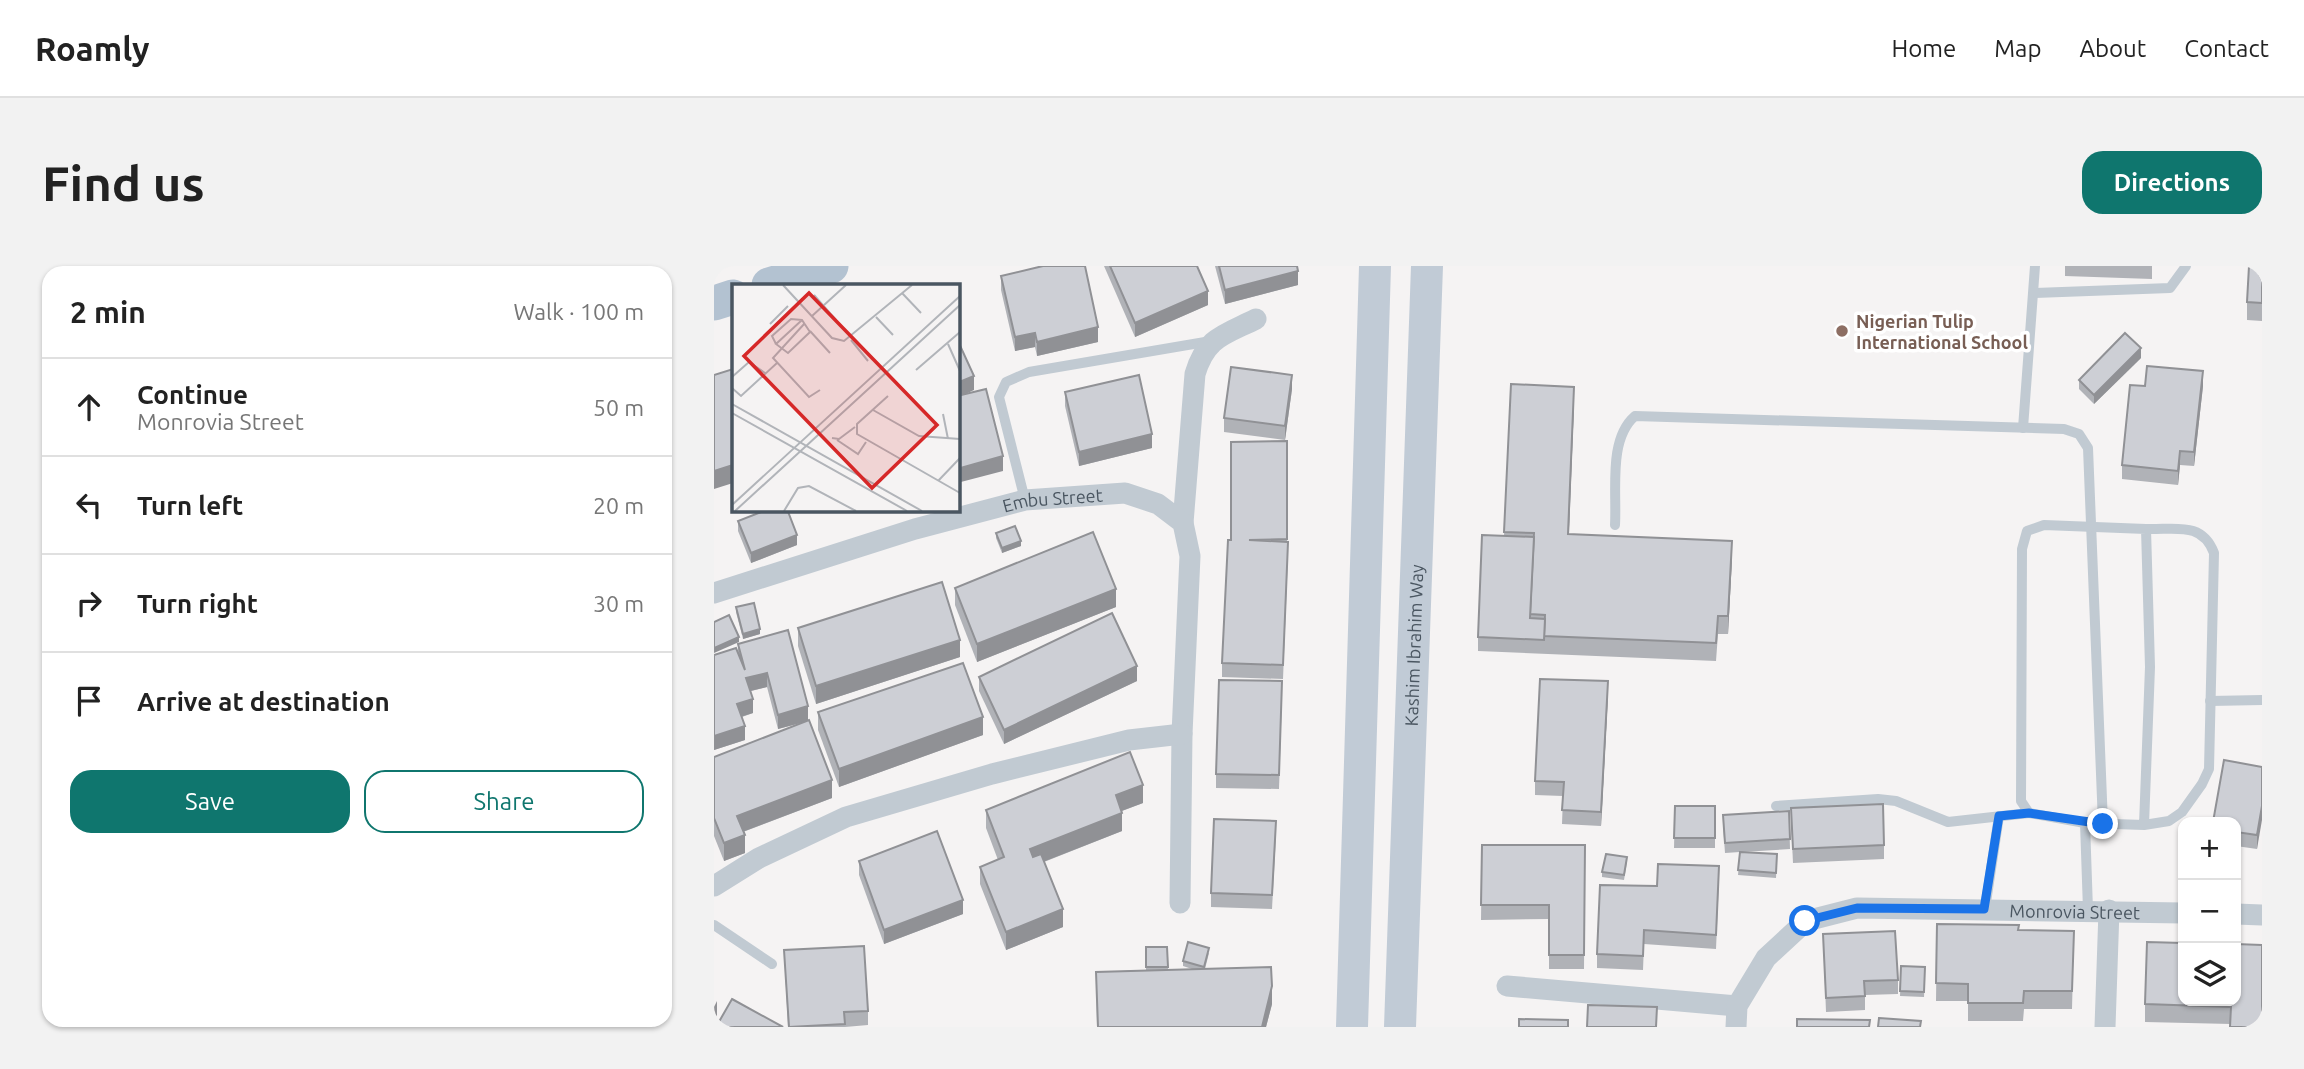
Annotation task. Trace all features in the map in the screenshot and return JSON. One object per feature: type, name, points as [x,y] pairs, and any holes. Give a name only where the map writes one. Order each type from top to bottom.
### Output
[{"type":"main road","points":[[772,284],[831,266]]},
{"type":"main road","points":[[1352,1027],[1375,266]]},
{"type":"main road","name":"Kashim Ibrahim Way","points":[[1400,1027],[1427,266]]},
{"type":"main road","points":[[714,303],[732,297]]},
{"type":"street","points":[[1180,903],[1182,734],[1190,556],[1183,523],[1195,374],[1201,354],[1211,341],[1256,319]]},
{"type":"street","name":"Embu Street","points":[[714,593],[915,529],[1025,500],[1125,493],[1158,504],[1183,523]]},
{"type":"street","points":[[714,886],[759,858],[846,817],[992,774],[1104,746],[1182,734]]},
{"type":"street","name":"Monrovia Street","points":[[1737,1017],[1766,958],[1805,921],[1857,908],[2178,913]]},
{"type":"street","points":[[2099,910],[2105,1027]]},
{"type":"street","points":[[2241,914],[2262,915]]},
{"type":"street","points":[[1507,986],[1737,1017]]},
{"type":"lane","points":[[2023,428],[2035,266]]},
{"type":"lane","points":[[2035,293],[2170,288],[2186,266]]},
{"type":"lane","points":[[1025,500],[999,397],[1006,382],[1029,372],[1211,341]]},
{"type":"lane","points":[[1615,525],[1619,438],[1625,424],[1635,416],[2064,429],[2079,434],[2088,448],[2093,527],[2103,824]]},
{"type":"lane","points":[[1776,806],[1878,799],[1896,802],[1948,822],[2029,813],[2085,823],[2144,825],[2169,821],[2182,812],[2209,769],[2214,553],[2209,540],[2198,531],[2044,525],[2028,531],[2022,550],[2021,801],[2029,813]]},
{"type":"lane","points":[[2144,825],[2150,667],[2146,529]]},
{"type":"lane","points":[[2210,701],[2262,700]]},
{"type":"lane","points":[[1984,909],[1999,816]]},
{"type":"lane","points":[[2085,823],[2099,910]]},
{"type":"lane","points":[[714,926],[772,964]]},
{"type":"building","points":[[1043,266],[1085,266],[1098,327],[1037,342],[1035,333],[1015,337],[1001,276]]},
{"type":"building","points":[[1110,266],[1197,266],[1208,291],[1135,323]]},
{"type":"building","points":[[1219,266],[1297,266],[1298,271],[1225,290]]},
{"type":"building","points":[[2249,266],[2262,266],[2262,303],[2247,302]]},
{"type":"building","points":[[2125,333],[2141,348],[2094,395],[2079,380]]},
{"type":"building","points":[[959,343],[974,376],[959,382]]},
{"type":"building","points":[[2147,366],[2203,371],[2194,452],[2180,451],[2178,471],[2122,465],[2130,385],[2145,386]]},
{"type":"building","points":[[1231,367],[1292,375],[1285,426],[1224,418]]},
{"type":"building","points":[[732,369],[732,465],[714,471],[714,375]]},
{"type":"building","points":[[1139,375],[1152,434],[1079,452],[1065,392]]},
{"type":"building","points":[[1511,384],[1574,387],[1568,534],[1732,541],[1728,616],[1718,616],[1716,643],[1544,636],[1545,615],[1530,614],[1534,533],[1504,532]]},
{"type":"building","points":[[986,389],[1003,456],[959,468],[959,396]]},
{"type":"building","points":[[1287,441],[1287,539],[1249,540],[1288,542],[1283,665],[1222,663],[1228,540],[1231,540],[1231,442]]},
{"type":"building","points":[[764,511],[788,511],[797,535],[751,553],[738,521]]},
{"type":"building","points":[[1015,526],[1021,541],[1002,548],[996,533]]},
{"type":"building","points":[[1093,532],[1116,589],[977,644],[955,588]]},
{"type":"building","points":[[1482,535],[1534,537],[1530,618],[1545,619],[1544,640],[1478,637]]},
{"type":"building","points":[[942,582],[960,640],[816,686],[798,628]]},
{"type":"building","points":[[754,603],[760,629],[743,634],[736,607]]},
{"type":"building","points":[[1112,613],[1137,666],[1004,730],[979,677]]},
{"type":"building","points":[[729,615],[739,637],[714,648],[714,622]]},
{"type":"building","points":[[788,630],[808,706],[778,715],[767,673],[746,678],[753,699],[737,704],[745,726],[714,736],[714,655],[736,648],[745,670],[738,644]]},
{"type":"building","points":[[963,663],[983,717],[839,769],[818,712]]},
{"type":"building","points":[[1540,679],[1608,681],[1601,812],[1562,810],[1564,782],[1535,781]]},
{"type":"building","points":[[1219,680],[1282,681],[1279,775],[1216,774]]},
{"type":"building","points":[[809,720],[832,780],[737,816],[745,835],[724,843],[714,818],[714,757]]},
{"type":"building","points":[[1130,752],[1143,785],[1116,795],[1122,813],[1030,849],[1033,857],[1041,854],[1063,909],[1006,932],[980,867],[1004,857],[986,810]]},
{"type":"building","points":[[2224,760],[2262,767],[2262,806],[2257,835],[2241,833],[2241,817],[2214,817]]},
{"type":"building","points":[[1883,804],[1884,845],[1793,849],[1791,808]]},
{"type":"building","points":[[1675,806],[1715,806],[1715,838],[1674,838]]},
{"type":"building","points":[[1789,811],[1790,839],[1725,843],[1723,815]]},
{"type":"building","points":[[1214,819],[1276,821],[1272,895],[1211,893]]},
{"type":"building","points":[[937,831],[963,900],[884,930],[859,861]]},
{"type":"building","points":[[1482,845],[1585,845],[1584,955],[1549,955],[1549,905],[1481,905]]},
{"type":"building","points":[[1740,852],[1777,854],[1776,873],[1738,870]]},
{"type":"building","points":[[1606,854],[1627,857],[1624,875],[1602,872]]},
{"type":"building","points":[[1658,864],[1719,866],[1716,935],[1644,930],[1643,956],[1597,954],[1600,885],[1657,886]]},
{"type":"building","points":[[1937,924],[2019,925],[2018,930],[2074,931],[2072,991],[2024,991],[2023,1003],[1968,1003],[1968,984],[1936,983]]},
{"type":"building","points":[[1895,931],[1898,980],[1864,981],[1865,996],[1826,998],[1823,934]]},
{"type":"building","points":[[1188,942],[1209,948],[1204,967],[1183,961]]},
{"type":"building","points":[[2147,942],[2178,943],[2178,1005],[2145,1004]]},
{"type":"building","points":[[2241,944],[2262,945],[2262,1027],[2230,1027],[2231,1007],[2202,1006],[2241,1006]]},
{"type":"building","points":[[864,946],[868,1011],[844,1012],[845,1024],[789,1027],[784,950]]},
{"type":"building","points":[[1146,947],[1167,947],[1168,967],[1146,967]]},
{"type":"building","points":[[1901,966],[1925,967],[1924,992],[1900,991]]},
{"type":"building","points":[[1271,967],[1272,986],[1262,1027],[1098,1027],[1096,972]]},
{"type":"building","points":[[732,999],[783,1027],[716,1027]]},
{"type":"building","points":[[1588,1005],[1657,1007],[1656,1027],[1587,1027]]},
{"type":"building","points":[[1879,1018],[1921,1021],[1920,1027],[1878,1027]]},
{"type":"building","points":[[1519,1019],[1568,1020],[1568,1027],[1519,1027]]},
{"type":"building","points":[[1797,1019],[1870,1020],[1869,1027],[1797,1027]]},
{"type":"place","name":"Nigerian Tulip International School","points":[[1842,331]]},
{"type":"route","points":[[1805,921],[1857,908],[1984,909],[1999,816],[2029,813],[2103,824]]}]
